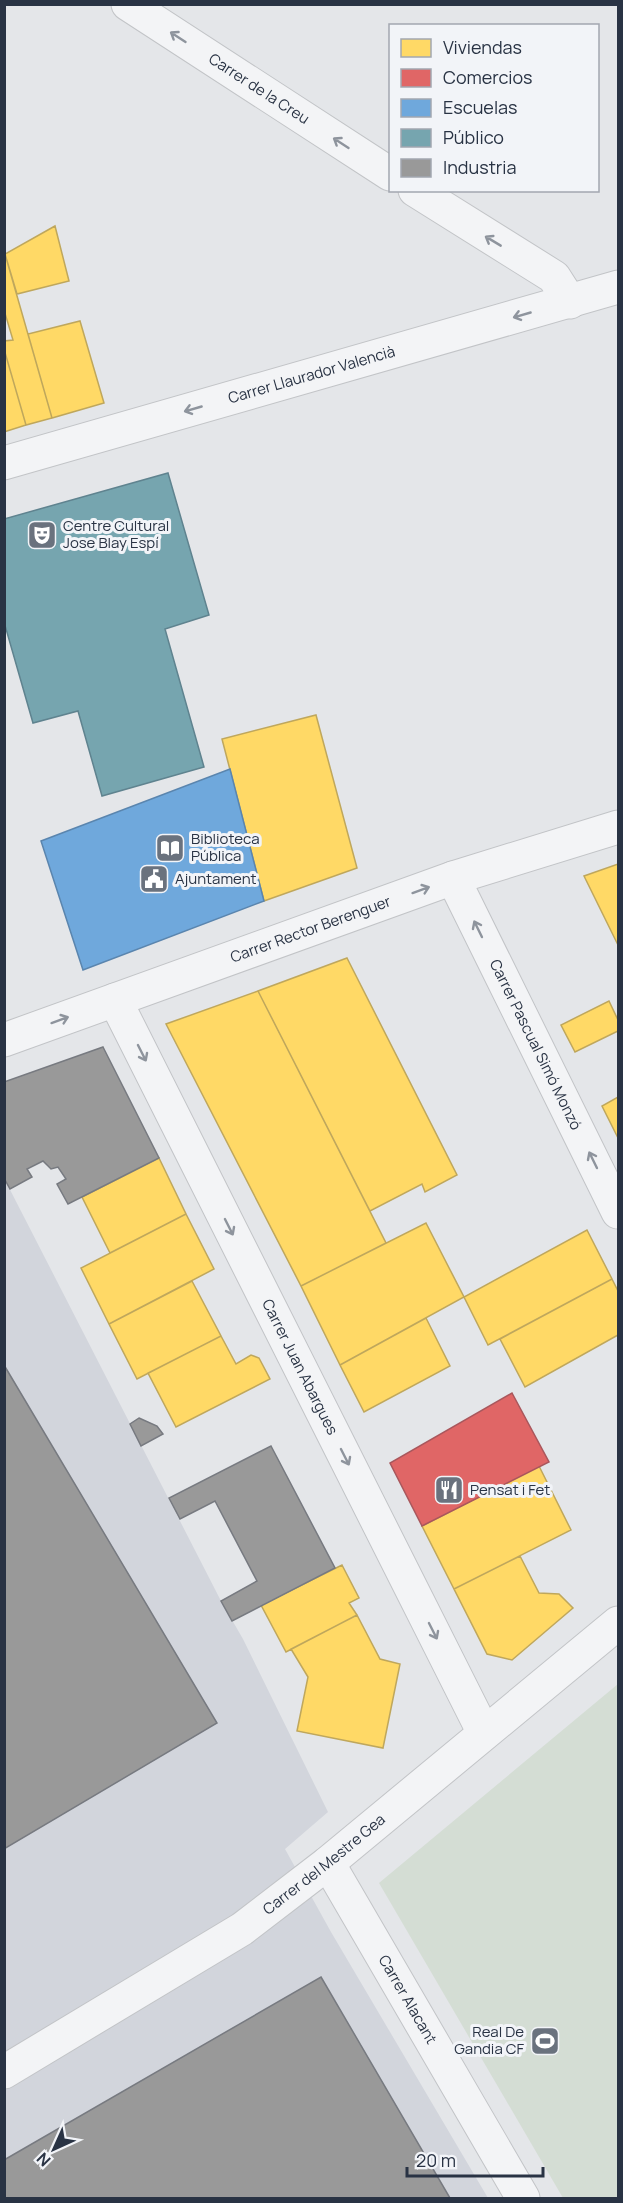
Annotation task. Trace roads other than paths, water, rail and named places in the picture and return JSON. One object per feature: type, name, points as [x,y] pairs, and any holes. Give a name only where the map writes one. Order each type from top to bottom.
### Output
[{"type":"street","name":"Carrer de la Creu","points":[[128,4],[389,173]]},
{"type":"street","points":[[418,192],[554,277],[570,302]]},
{"type":"street","name":"Carrer Llaurador Valencià","points":[[4,462],[570,302],[618,286]]},
{"type":"street","name":"Carrer Rector Berenguer","points":[[4,1040],[453,878],[618,827]]},
{"type":"street","name":"Carrer Pascual Simó Monzó","points":[[453,878],[618,1212]]},
{"type":"street","name":"Carrer Juan Abargues","points":[[115,1000],[484,1733]]},
{"type":"street","name":"Carrer del Mestre Gea","points":[[4,2072],[242,1929],[328,1863],[618,1623]]},
{"type":"street","name":"Carrer Alacant","points":[[328,1863],[523,2199]]},
{"type":"place","name":"Centre Cultural Jose Blay Espí","points":[[42,535]]},
{"type":"place","name":"Biblioteca Pública","points":[[170,848]]},
{"type":"place","name":"Ajuntament","points":[[154,879]]},
{"type":"place","name":"Pensat i Fet","points":[[449,1490]]},
{"type":"place","name":"Real De Gandia CF","points":[[545,2041]]}]
